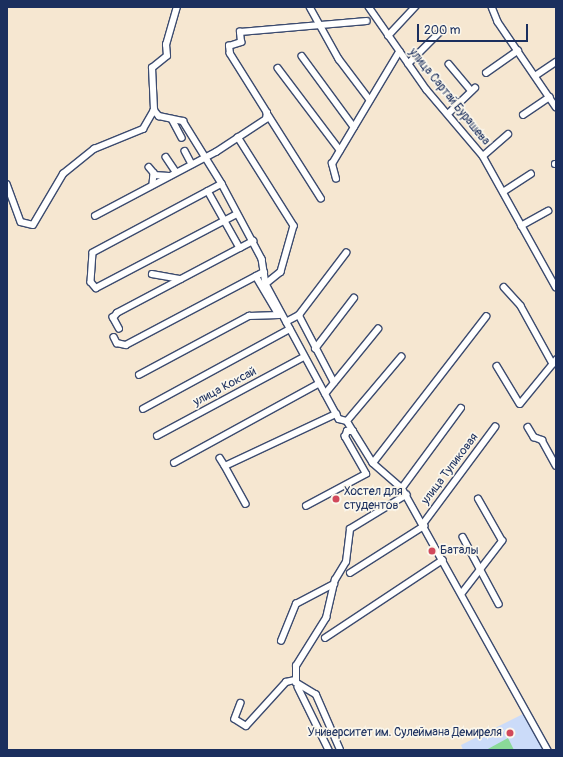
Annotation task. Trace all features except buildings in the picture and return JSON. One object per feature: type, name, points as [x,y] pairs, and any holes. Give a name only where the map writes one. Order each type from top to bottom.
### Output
[{"type":"street","points":[[7,184],[21,222],[33,225],[64,174],[94,149],[140,131],[150,120],[154,110],[152,68],[167,56],[166,45],[177,7]]},
{"type":"street","points":[[310,7],[319,25],[370,100]]},
{"type":"street","name":"улица Сартай Бурашева","points":[[369,7],[408,64],[483,156],[556,288]]},
{"type":"street","points":[[388,36],[415,7]]},
{"type":"street","points":[[492,7],[518,51],[553,99],[556,107]]},
{"type":"street","points":[[321,198],[230,54],[229,46],[241,42],[240,32],[367,21]]},
{"type":"street","points":[[408,64],[440,32]]},
{"type":"street","points":[[486,73],[518,51]]},
{"type":"street","points":[[336,180],[332,164],[399,52]]},
{"type":"street","points":[[302,56],[354,127]]},
{"type":"street","points":[[535,76],[556,62]]},
{"type":"street","points":[[449,64],[474,89],[449,114]]},
{"type":"street","points":[[278,68],[340,150]]},
{"type":"street","points":[[522,115],[553,99]]},
{"type":"street","points":[[154,110],[157,115],[172,119],[179,116],[206,157],[262,259],[266,284],[281,315]]},
{"type":"street","points":[[95,216],[206,157],[260,123],[268,113]]},
{"type":"street","points":[[172,119],[182,138]]},
{"type":"street","points":[[260,123],[276,125]]},
{"type":"street","points":[[483,156],[508,134]]},
{"type":"street","points":[[238,137],[294,226],[281,272],[266,284]]},
{"type":"street","points":[[185,151],[192,164]]},
{"type":"street","points":[[166,157],[176,172]]},
{"type":"street","points":[[149,167],[154,174],[153,184]]},
{"type":"street","points":[[154,174],[169,176]]},
{"type":"street","points":[[503,192],[531,174]]},
{"type":"street","points":[[222,184],[94,253],[91,282],[96,288],[237,214]]},
{"type":"street","points":[[208,191],[240,248]]},
{"type":"street","points":[[521,226],[548,211]]},
{"type":"street","points":[[119,329],[114,316],[252,241]]},
{"type":"street","points":[[286,322],[299,315],[346,253]]},
{"type":"street","points":[[114,337],[117,343],[126,345],[264,272]]},
{"type":"street","points":[[152,274],[166,275],[181,279]]},
{"type":"street","points":[[166,275],[171,285]]},
{"type":"street","points":[[256,276],[286,322],[318,384],[342,422],[347,421],[401,357]]},
{"type":"street","points":[[497,366],[520,404],[555,362],[521,306],[504,286]]},
{"type":"street","points":[[315,349],[354,298]]},
{"type":"street","points":[[139,375],[249,316],[281,315]]},
{"type":"street","points":[[299,315],[315,349],[334,382]]},
{"type":"street","points":[[373,462],[486,317]]},
{"type":"street","points":[[325,394],[378,329]]},
{"type":"street","points":[[143,409],[290,330]]},
{"type":"street","name":"улица Коксай","points":[[156,436],[304,357]]},
{"type":"street","points":[[174,463],[318,384]]},
{"type":"street","points":[[402,488],[462,408]]},
{"type":"street","points":[[225,466],[336,414]]},
{"type":"street","points":[[347,421],[373,462],[402,488],[462,593],[548,750]]},
{"type":"street","name":"улица Тупиковая","points":[[423,525],[495,427]]},
{"type":"street","points":[[528,427],[534,437],[542,440],[556,465]]},
{"type":"street","points":[[306,506],[366,474],[345,437],[347,431],[353,431]]},
{"type":"street","points":[[220,458],[246,504]]},
{"type":"street","points":[[329,750],[295,680],[296,666],[303,652],[326,618],[334,584],[346,562],[350,529],[406,495]]},
{"type":"street","points":[[462,593],[502,541],[478,499]]},
{"type":"street","points":[[350,573],[423,525]]},
{"type":"street","points":[[463,537],[498,604]]},
{"type":"street","points":[[325,638],[443,560]]},
{"type":"street","points":[[281,641],[296,604],[334,584]]},
{"type":"street","points":[[241,703],[235,719],[246,726],[286,682],[295,680]]},
{"type":"street","points":[[298,687],[316,695],[340,750]]},
{"type":"shaded area","name":"Университет им. Сулеймана Демиреля","points":[[525,713],[545,750],[463,750],[461,745]]},
{"type":"green space","points":[[508,738],[514,750],[486,750]]},
{"type":"place","name":"Хостел для студентов","points":[[336,499]]},
{"type":"place","name":"Баталы","points":[[432,551]]},
{"type":"place","name":"Университет им. Сулеймана Демиреля","points":[[510,733]]}]
